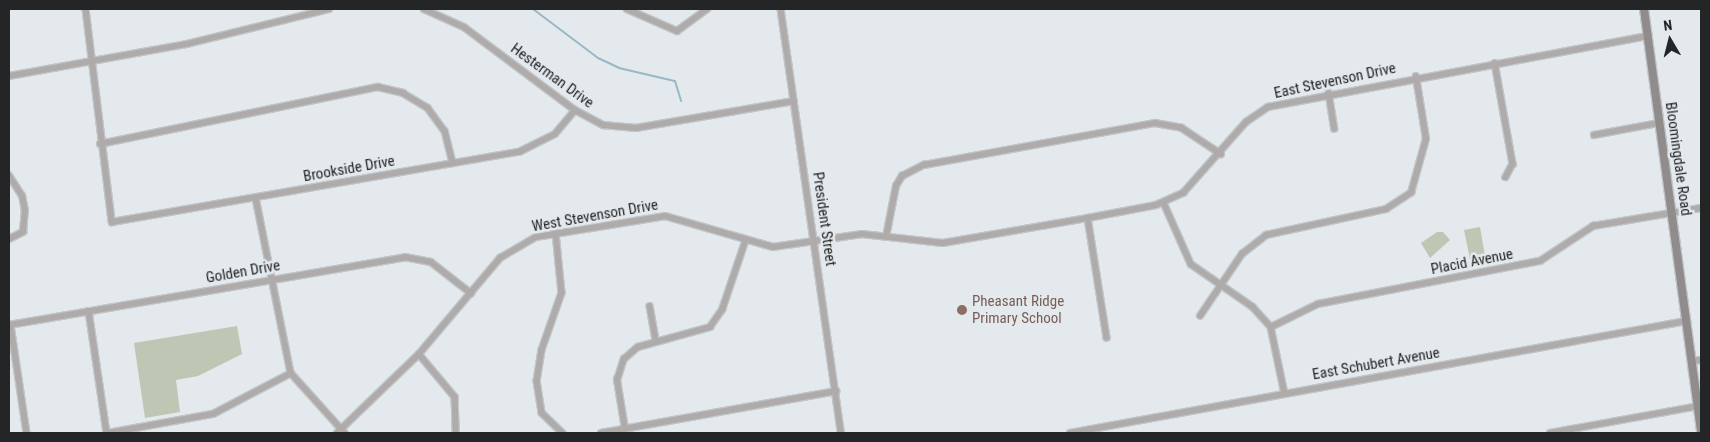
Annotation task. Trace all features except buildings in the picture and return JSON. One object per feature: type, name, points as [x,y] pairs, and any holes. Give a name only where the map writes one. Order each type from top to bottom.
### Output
[{"type":"main road","name":"Bloomingdale Road","points":[[1644,9],[1701,431]]},
{"type":"street","points":[[86,9],[89,62],[100,144],[378,88],[403,92],[428,108],[445,131],[453,163]]},
{"type":"street","points":[[9,76],[187,44],[329,9]]},
{"type":"street","name":"Hesterman Drive","points":[[424,9],[473,33],[575,110],[603,125],[636,128],[794,101]]},
{"type":"street","points":[[627,9],[677,31],[707,9]]},
{"type":"street","name":"President Street","points":[[781,9],[841,433]]},
{"type":"street","name":"East Stevenson Drive","points":[[814,241],[862,234],[943,243],[1164,203],[1198,181],[1246,122],[1268,107],[1329,93],[1648,36]]},
{"type":"street","points":[[1495,63],[1513,164],[1506,177]]},
{"type":"street","points":[[1200,316],[1242,254],[1266,235],[1386,209],[1411,194],[1426,139],[1416,77]]},
{"type":"street","points":[[1329,93],[1335,129]]},
{"type":"street","name":"Brookside Drive","points":[[100,144],[112,222],[453,163],[534,146],[554,134],[575,110]]},
{"type":"street","points":[[886,237],[896,186],[902,176],[924,164],[1155,123],[1182,128],[1221,154]]},
{"type":"street","points":[[1594,135],[1659,124]]},
{"type":"street","points":[[9,176],[22,196],[24,211],[23,232],[9,239]]},
{"type":"street","points":[[256,198],[270,280],[290,373],[341,432]]},
{"type":"street","points":[[1164,203],[1191,264],[1253,306],[1271,327],[1285,394]]},
{"type":"street","name":"Placid Avenue","points":[[1271,327],[1318,304],[1540,262],[1593,226],[1701,208]]},
{"type":"street","name":"West Stevenson Drive","points":[[341,432],[419,354],[500,258],[526,241],[556,232],[665,216],[687,219],[745,242],[773,246],[814,241]]},
{"type":"street","points":[[1088,218],[1107,338]]},
{"type":"street","points":[[556,232],[562,293],[542,350],[537,381],[542,413],[563,433]]},
{"type":"street","points":[[625,429],[618,372],[633,350],[656,342],[698,334],[714,323],[745,242]]},
{"type":"street","name":"Golden Drive","points":[[10,325],[413,256],[431,262],[471,293]]},
{"type":"street","points":[[650,306],[656,342]]},
{"type":"street","points":[[89,311],[108,433],[213,414],[290,373]]},
{"type":"street","name":"East Schubert Avenue","points":[[1070,433],[1686,321]]},
{"type":"street","points":[[10,325],[27,433]]},
{"type":"street","points":[[419,354],[454,397],[456,433]]},
{"type":"street","points":[[1692,361],[1701,360]]},
{"type":"street","points":[[603,433],[836,391]]},
{"type":"street","points":[[1550,433],[1574,431],[1698,406]]},
{"type":"green space","points":[[1480,227],[1485,256],[1470,259],[1464,230]]},
{"type":"green space","points":[[1437,232],[1443,232],[1450,240],[1430,258],[1421,243]]},
{"type":"green space","points":[[237,326],[242,354],[198,376],[176,380],[180,412],[145,418],[134,343]]},
{"type":"waterway","points":[[533,9],[598,58],[619,68],[675,81],[681,101]]},
{"type":"place","name":"Pheasant Ridge Primary School","points":[[962,310]]}]
